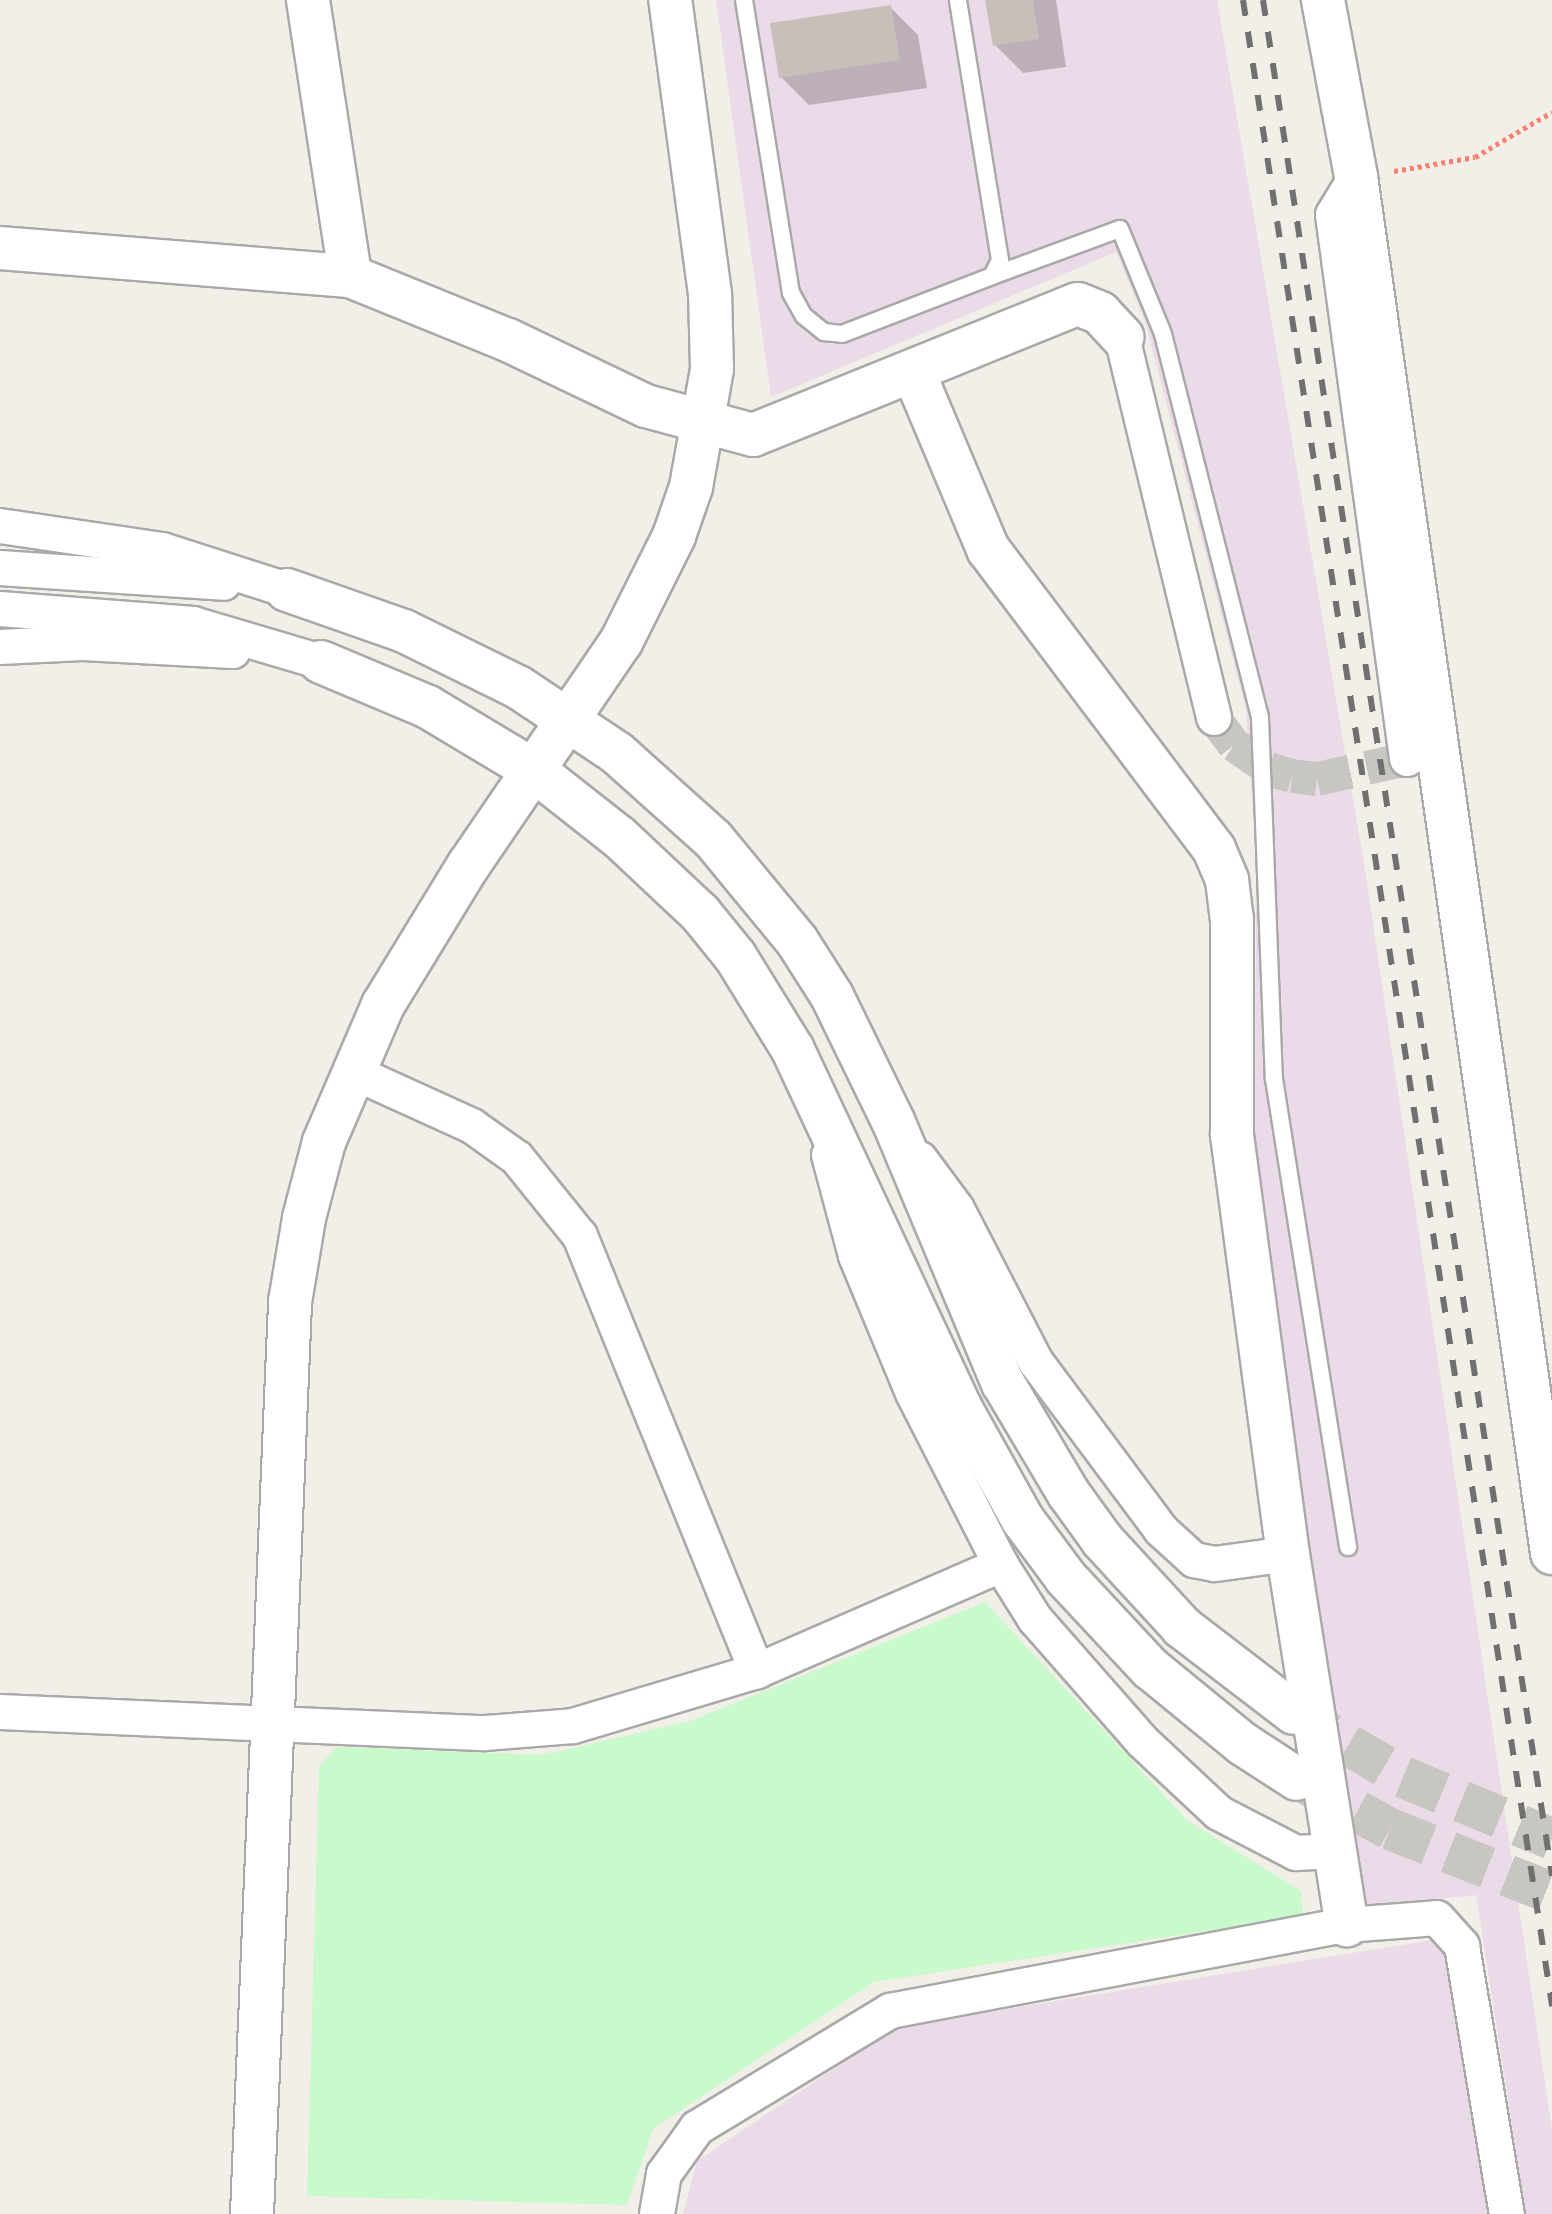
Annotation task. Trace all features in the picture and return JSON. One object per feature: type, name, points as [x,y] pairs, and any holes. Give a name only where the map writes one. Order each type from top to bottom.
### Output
[{"type":"street","points":[[308,0],[350,276]]},
{"type":"street","points":[[252,2214],[269,1724],[290,1302],[324,1142],[351,1071],[423,936],[621,642],[674,536],[705,425],[712,369],[710,294],[670,0]]},
{"type":"street","points":[[1323,0],[1356,177],[1545,1429],[1552,1553]]},
{"type":"street","points":[[1356,177],[1333,215],[1407,759]]},
{"type":"street","points":[[0,248],[350,276],[508,340],[646,406],[705,425],[753,435],[914,373],[1078,304],[1100,313],[1122,337],[1214,718]]},
{"type":"street","points":[[914,373],[988,549],[1214,849],[1227,880],[1232,918],[1232,1135],[1288,1554],[1347,1925]]},
{"type":"street","points":[[0,526],[162,550],[404,631],[518,687],[571,720],[669,799],[757,889],[832,996],[894,1123],[1003,1383],[1069,1494],[1103,1541],[1182,1627],[1294,1713]]},
{"type":"street","points":[[0,568],[287,590]]},
{"type":"street","points":[[0,609],[193,624],[321,662],[428,707],[535,771],[619,837],[700,913],[766,1000],[816,1097],[960,1407],[1023,1520],[1066,1578],[1150,1668],[1243,1744],[1297,1779]]},
{"type":"street","points":[[0,647],[158,645],[321,662]]},
{"type":"street","points":[[351,1071],[472,1126],[517,1158],[580,1236],[757,1671]]},
{"type":"street","points":[[816,1097],[856,1256],[913,1393],[1001,1565],[1035,1619],[1183,1782],[1253,1835],[1296,1853],[1335,1851]]},
{"type":"street","points":[[894,1123],[957,1209],[1015,1324],[1067,1408],[1161,1530],[1194,1560],[1215,1564],[1288,1554]]},
{"type":"street","points":[[0,1712],[485,1733],[573,1726],[757,1671],[1001,1565]]},
{"type":"street","points":[[657,2214],[664,2174],[697,2128],[890,2011],[1347,1925],[1437,1918],[1462,1946],[1507,2214]]},
{"type":"lane","points":[[744,0],[791,293],[804,316],[824,332],[842,334],[1120,229],[1163,334],[1260,718],[1274,1079],[1348,1547]]},
{"type":"lane","points":[[958,0],[1000,260],[992,276]]},
{"type":"path","points":[[1356,177],[1475,157],[1552,112]]},
{"type":"shaded area","points":[[716,0],[1217,0],[1364,863],[1552,2130],[1552,2214],[1526,2214],[1476,1895],[1365,1906],[1264,1240],[1255,1144],[1256,858],[1246,710],[1145,321],[1116,252],[771,397]]},
{"type":"shaded area","points":[[1445,1938],[1489,2214],[683,2214],[697,2161],[896,2027]]},
{"type":"green space","points":[[985,1602],[1188,1821],[1301,1891],[1303,1916],[874,1982],[653,2129],[627,2205],[307,2196],[319,1766],[337,1747],[543,1755],[690,1721]]},
{"type":"building","points":[[985,0],[1033,0],[1039,39],[993,46]]},
{"type":"building","points":[[891,5],[900,60],[779,78],[770,23]]},
{"type":"tunnel","points":[[1214,718],[1234,745],[1269,769],[1292,776],[1317,779],[1407,759]]},
{"type":"tunnel","points":[[1294,1713],[1403,1777],[1552,1839]]},
{"type":"tunnel","points":[[1302,1781],[1390,1829],[1552,1893]]},
{"type":"railway","points":[[1243,0],[1552,2006]]},
{"type":"railway","points":[[1263,0],[1552,1876]]}]
